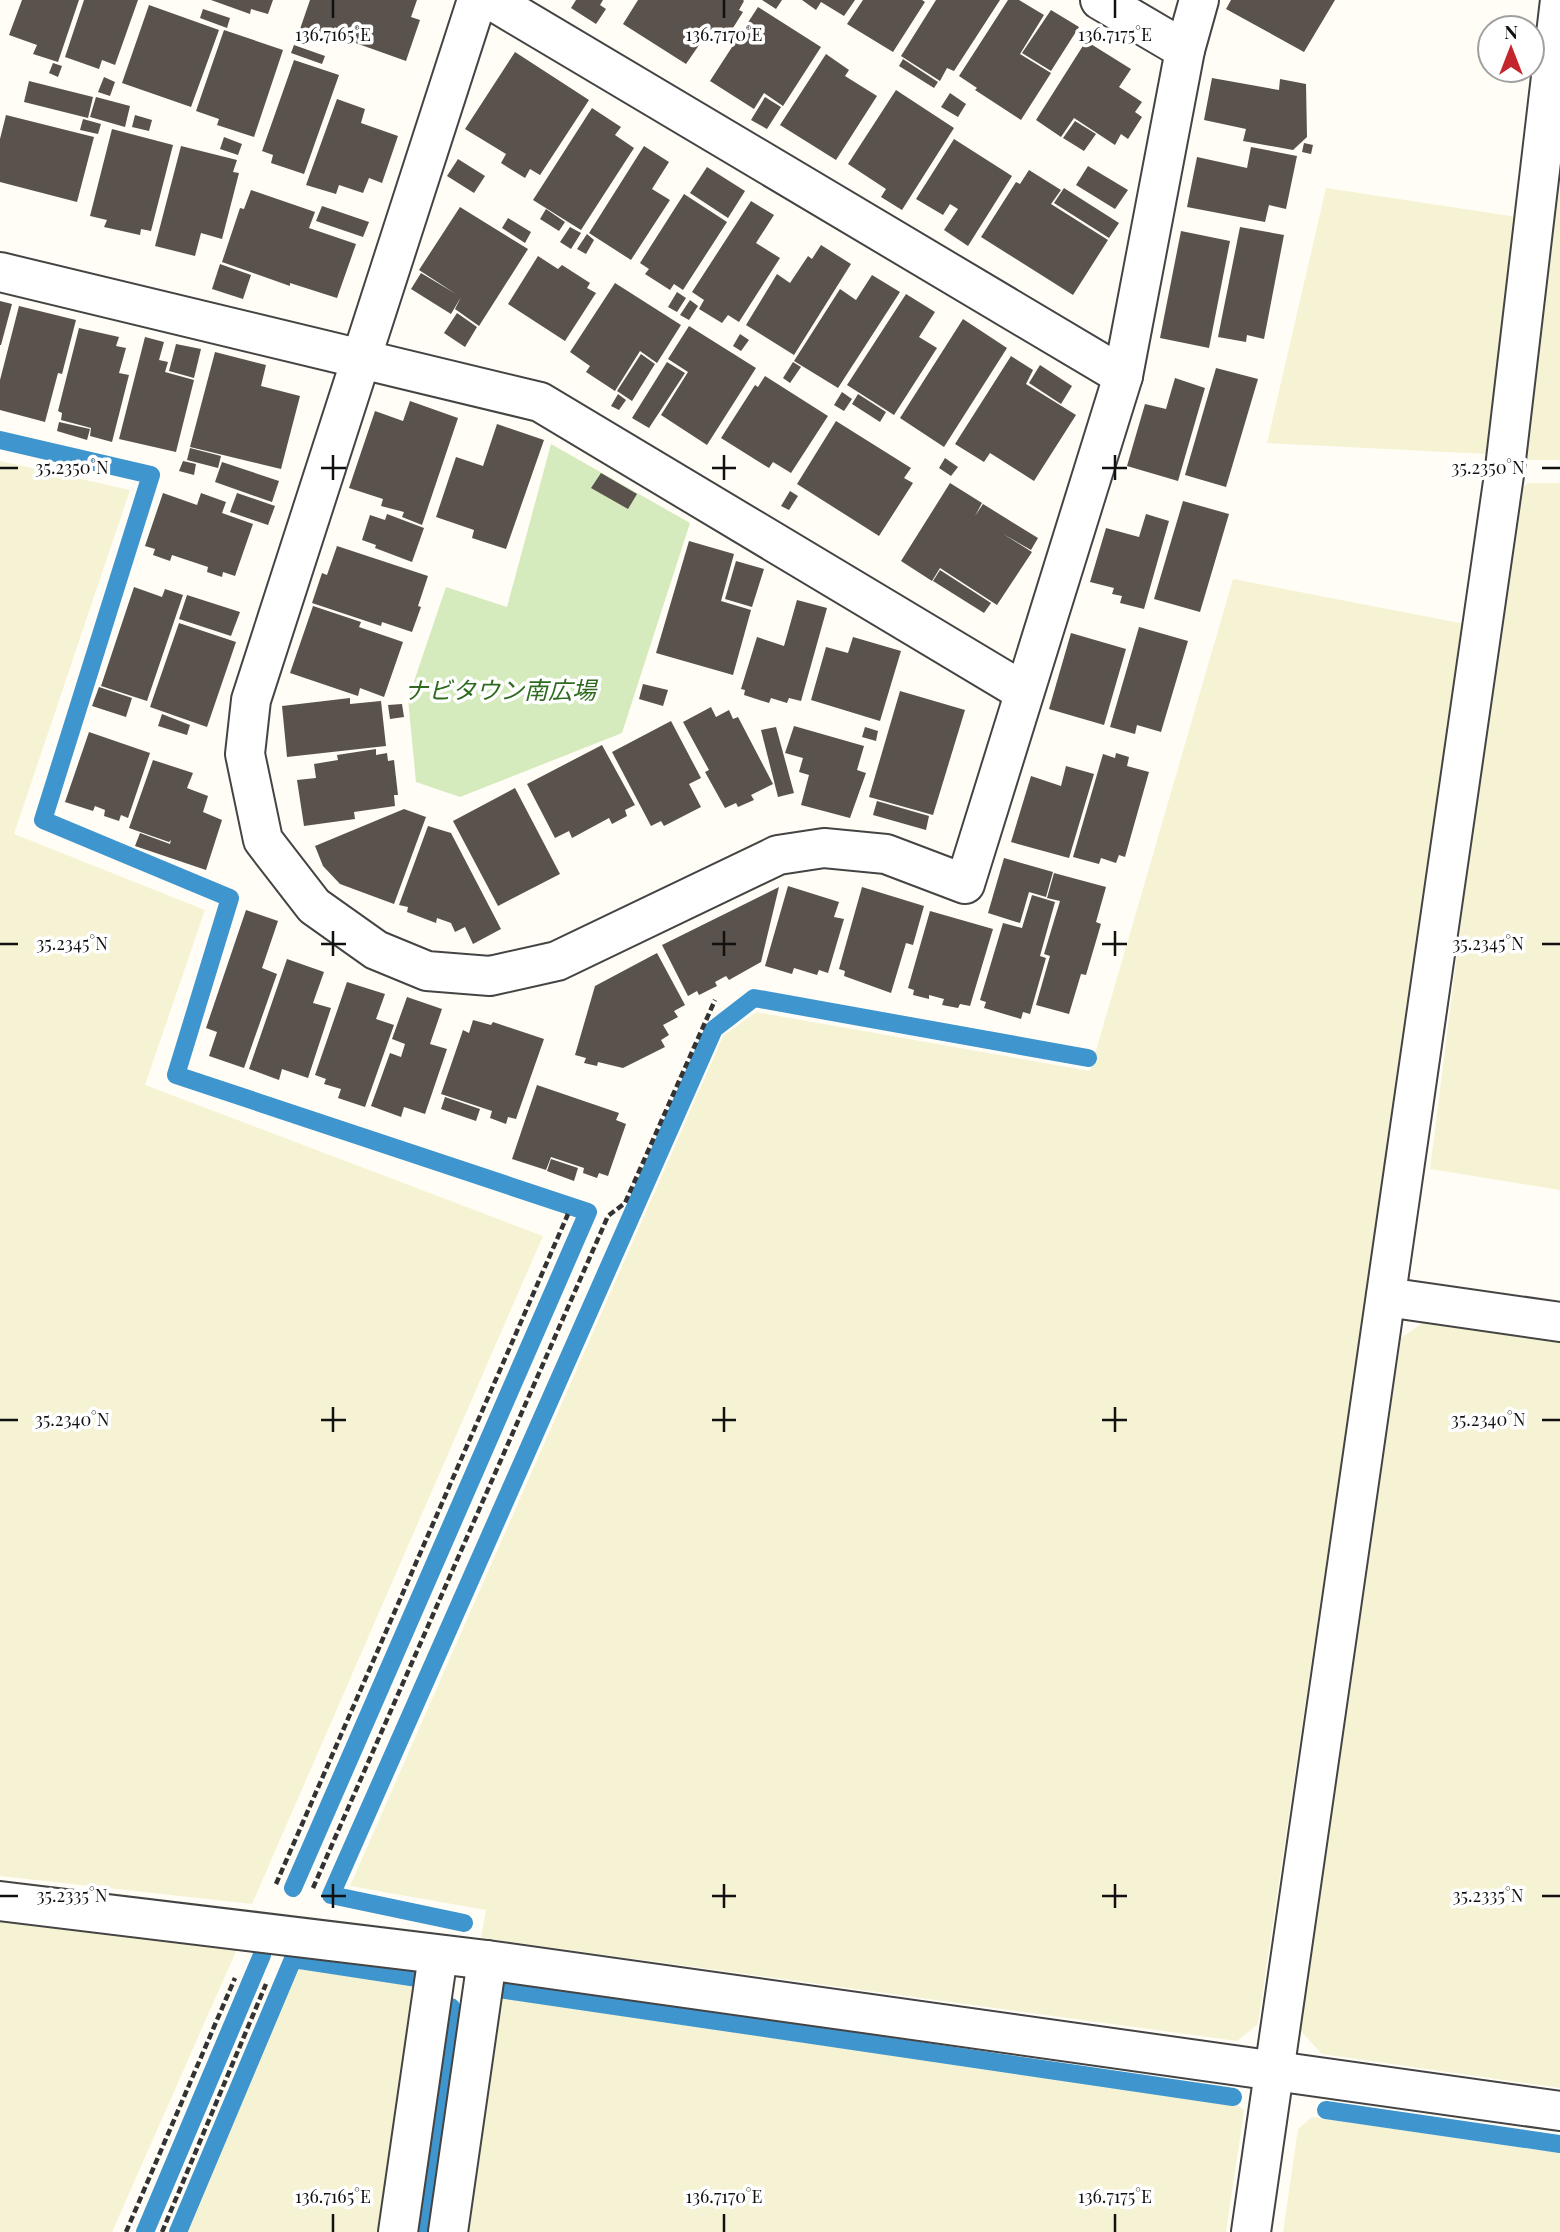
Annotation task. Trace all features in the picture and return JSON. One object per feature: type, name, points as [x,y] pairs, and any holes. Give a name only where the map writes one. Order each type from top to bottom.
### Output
[{"type":"street","points":[[477,0],[251,700],[245,754],[263,840],[314,905],[376,950],[427,971],[490,976],[557,961],[778,855],[824,848],[886,854],[965,884],[1123,376],[1185,50],[1199,0]]},
{"type":"street","points":[[491,0],[1123,376]]},
{"type":"street","points":[[1100,0],[1185,50]]},
{"type":"street","points":[[1251,2232],[1505,468],[1560,0]]},
{"type":"street","points":[[0,272],[540,402],[1024,692]]},
{"type":"street","points":[[1386,1297],[1560,1322]]},
{"type":"street","points":[[0,1901],[487,1961],[1560,2111]]},
{"type":"street","points":[[398,2232],[438,1955]]},
{"type":"street","points":[[448,2232],[487,1961]]},
{"type":"path","points":[[126,2232],[278,1935],[608,1216],[625,1203],[715,1000]]},
{"type":"path","points":[[162,2232],[278,1935],[568,1214]]},
{"type":"shaded area","points":[[1560,139],[1560,460],[1523,460]]},
{"type":"shaded area","points":[[1326,188],[1517,217],[1488,454],[1267,443]]},
{"type":"shaded area","points":[[0,461],[130,490],[14,834],[205,910],[145,1085],[543,1236],[252,1904],[0,1876]]},
{"type":"shaded area","points":[[1528,483],[1560,483],[1560,1190],[1430,1169],[1515,492]]},
{"type":"shaded area","points":[[1233,579],[1465,624],[1258,2024],[1237,2041],[481,1938],[486,1910],[350,1886],[723,1036],[756,1012],[1090,1071]]},
{"type":"shaded area","points":[[1428,1319],[1560,1338],[1560,2088],[1322,2054],[1299,2029],[1401,1338]]},
{"type":"shaded area","points":[[0,1919],[237,1949],[112,2232],[0,2232]]},
{"type":"shaded area","points":[[294,1967],[409,1980],[419,1994],[385,2232],[183,2232]]},
{"type":"shaded area","points":[[494,1997],[1236,2103],[1244,2111],[1226,2232],[460,2232]]},
{"type":"shaded area","points":[[1312,2117],[1560,2153],[1560,2232],[1283,2232],[1298,2129]]},
{"type":"green space","name":"ナビタウン南広場","points":[[551,444],[690,523],[622,733],[460,797],[416,782],[408,699],[446,587],[507,607]]},
{"type":"building","points":[[22,0],[79,0],[58,62],[33,54],[37,45],[9,35]]},
{"type":"building","points":[[84,0],[138,0],[115,65],[102,60],[99,69],[65,57]]},
{"type":"building","points":[[211,0],[273,0],[268,14],[251,9],[250,14]]},
{"type":"building","points":[[310,0],[417,0],[411,17],[420,20],[406,61],[336,36],[333,44],[299,32]]},
{"type":"building","points":[[576,0],[603,0],[600,5],[606,9],[596,24],[571,8]]},
{"type":"building","points":[[638,0],[744,1],[739,10],[743,12],[726,39],[710,29],[686,64],[623,24]]},
{"type":"building","points":[[762,0],[782,0],[776,9]]},
{"type":"building","points":[[802,0],[855,0],[844,16],[821,2],[816,10]]},
{"type":"building","points":[[863,0],[925,2],[893,52],[847,24]]},
{"type":"building","points":[[936,0],[1000,0],[954,71],[947,68],[940,81],[901,56]]},
{"type":"building","points":[[1008,0],[1019,0],[1044,15],[1020,54],[1051,73],[1021,120],[975,90],[977,88],[959,76]]},
{"type":"building","points":[[1231,0],[1335,0],[1304,52],[1226,9]]},
{"type":"building","points":[[149,5],[219,30],[191,107],[122,83]]},
{"type":"building","points":[[758,7],[821,47],[783,106],[764,93],[754,109],[710,81]]},
{"type":"building","points":[[203,9],[230,18],[227,28],[200,18]]},
{"type":"building","points":[[1051,10],[1079,27],[1051,71],[1022,53]]},
{"type":"building","points":[[224,30],[283,50],[254,137],[217,125],[219,119],[196,111]]},
{"type":"building","points":[[1086,41],[1131,69],[1119,87],[1142,102],[1135,112],[1142,117],[1128,139],[1121,134],[1115,145],[1074,118],[1061,137],[1036,120]]},
{"type":"building","points":[[294,45],[325,56],[322,64],[291,53]]},
{"type":"building","points":[[515,52],[589,100],[540,175],[530,169],[525,178],[501,163],[506,154],[465,129]]},
{"type":"building","points":[[826,54],[849,70],[845,76],[877,96],[836,160],[780,125]]},
{"type":"building","points":[[903,59],[938,82],[934,88],[899,66]]},
{"type":"building","points":[[294,60],[339,75],[304,174],[271,163],[273,155],[262,151]]},
{"type":"building","points":[[53,63],[62,66],[58,77],[49,73]]},
{"type":"building","points":[[104,77],[115,82],[110,96],[98,92]]},
{"type":"building","points":[[1212,78],[1279,90],[1280,79],[1306,84],[1307,137],[1293,150],[1243,141],[1246,129],[1204,120]]},
{"type":"building","points":[[29,81],[93,97],[88,118],[24,102]]},
{"type":"building","points":[[896,90],[954,128],[902,210],[881,197],[886,189],[848,164]]},
{"type":"building","points":[[950,93],[966,104],[958,117],[941,107]]},
{"type":"building","points":[[96,97],[130,106],[125,127],[90,117]]},
{"type":"building","points":[[765,97],[781,107],[767,129],[751,120]]},
{"type":"building","points":[[337,99],[365,109],[361,123],[398,136],[382,183],[369,178],[363,193],[339,185],[336,194],[306,185]]},
{"type":"building","points":[[592,108],[621,127],[615,135],[634,148],[581,230],[533,200]]},
{"type":"building","points":[[6,115],[94,137],[77,202],[0,182],[0,139]]},
{"type":"building","points":[[135,115],[152,120],[149,131],[132,127]]},
{"type":"building","points":[[83,119],[101,124],[98,134],[80,130]]},
{"type":"building","points":[[1075,121],[1096,134],[1084,151],[1063,138]]},
{"type":"building","points":[[112,129],[173,145],[151,231],[141,229],[140,235],[104,227],[107,220],[90,216]]},
{"type":"building","points":[[224,137],[242,144],[238,155],[220,149]]},
{"type":"building","points":[[954,139],[1012,176],[968,246],[944,230],[958,209],[950,204],[943,215],[916,199]]},
{"type":"building","points":[[1304,143],[1313,145],[1311,154],[1302,152]]},
{"type":"building","points":[[181,146],[237,160],[233,172],[239,173],[222,239],[201,233],[195,256],[155,246]]},
{"type":"building","points":[[644,146],[669,162],[652,189],[670,200],[631,260],[589,233]]},
{"type":"building","points":[[1251,147],[1297,156],[1286,209],[1269,205],[1265,222],[1187,207],[1197,157],[1247,168]]},
{"type":"building","points":[[458,159],[485,176],[474,193],[447,176]]},
{"type":"building","points":[[1088,166],[1128,190],[1115,209],[1076,185]]},
{"type":"building","points":[[707,167],[745,191],[728,218],[690,193]]},
{"type":"building","points":[[1029,170],[1061,190],[1051,204],[1108,240],[1073,295],[981,237],[1016,182],[1020,184]]},
{"type":"building","points":[[1064,188],[1119,223],[1109,238],[1054,203]]},
{"type":"building","points":[[251,190],[315,212],[309,228],[356,244],[337,298],[290,283],[290,286],[222,262],[240,208],[244,209]]},
{"type":"building","points":[[684,194],[727,222],[683,290],[674,284],[670,290],[645,274],[649,269],[640,263]]},
{"type":"building","points":[[751,201],[774,215],[756,243],[780,258],[739,322],[728,315],[722,323],[699,309],[704,300],[692,292]]},
{"type":"building","points":[[322,206],[369,222],[363,237],[316,221]]},
{"type":"building","points":[[460,207],[528,249],[479,326],[455,309],[461,297],[451,314],[411,289],[421,273],[456,294],[419,270]]},
{"type":"building","points":[[546,209],[565,222],[559,231],[540,219]]},
{"type":"building","points":[[508,218],[531,232],[525,243],[502,228]]},
{"type":"building","points":[[570,227],[581,233],[571,249],[560,242]]},
{"type":"building","points":[[1240,227],[1284,235],[1264,339],[1247,335],[1246,342],[1218,337]]},
{"type":"building","points":[[1181,231],[1230,241],[1209,348],[1160,338]]},
{"type":"building","points":[[587,234],[594,240],[586,254],[577,249]]},
{"type":"building","points":[[821,245],[851,264],[794,355],[746,325],[777,274],[790,283],[808,256],[812,259]]},
{"type":"building","points":[[538,256],[558,269],[562,265],[590,283],[587,288],[596,293],[565,341],[508,304]]},
{"type":"building","points":[[220,264],[251,275],[243,299],[212,289]]},
{"type":"building","points":[[872,275],[900,292],[838,388],[794,361],[840,289],[856,300]]},
{"type":"building","points":[[615,283],[681,325],[657,363],[640,351],[615,391],[586,372],[590,366],[570,352]]},
{"type":"building","points":[[677,292],[686,298],[677,312],[668,307]]},
{"type":"building","points":[[906,294],[935,312],[919,337],[937,348],[894,415],[847,385]]},
{"type":"building","points":[[690,300],[698,306],[689,320],[680,315]]},
{"type":"building","points":[[0,301],[12,304],[1,345],[0,345]]},
{"type":"building","points":[[19,306],[76,320],[62,374],[58,373],[45,422],[0,410],[0,380]]},
{"type":"building","points":[[457,313],[477,327],[465,347],[444,333]]},
{"type":"building","points":[[963,319],[1007,348],[944,447],[900,418]]},
{"type":"building","points":[[689,326],[756,368],[707,445],[661,415],[688,372],[668,359]]},
{"type":"building","points":[[79,328],[119,337],[116,346],[126,348],[119,373],[129,375],[112,442],[90,436],[91,428],[61,420],[62,413],[58,411]]},
{"type":"building","points":[[740,334],[749,340],[741,351],[733,346]]},
{"type":"building","points":[[145,337],[164,342],[159,360],[168,362],[165,372],[194,380],[176,452],[119,439]]},
{"type":"building","points":[[176,344],[201,349],[194,378],[169,371]]},
{"type":"building","points":[[215,352],[266,365],[261,386],[300,396],[281,469],[190,447]]},
{"type":"building","points":[[641,354],[655,364],[632,401],[617,391]]},
{"type":"building","points":[[1011,356],[1033,370],[1026,384],[1076,415],[1034,481],[990,453],[984,462],[955,444]]},
{"type":"building","points":[[667,362],[685,373],[649,428],[632,418]]},
{"type":"building","points":[[793,362],[801,367],[790,383],[783,378]]},
{"type":"building","points":[[1040,365],[1072,386],[1061,404],[1029,383]]},
{"type":"building","points":[[1216,368],[1258,379],[1226,487],[1185,475]]},
{"type":"building","points":[[765,376],[828,416],[791,473],[773,462],[769,468],[721,438],[755,385],[758,387]]},
{"type":"building","points":[[1175,378],[1205,388],[1178,481],[1127,466],[1145,404],[1166,409]]},
{"type":"building","points":[[842,392],[852,399],[844,411],[834,405]]},
{"type":"building","points":[[618,394],[626,400],[619,410],[611,406]]},
{"type":"building","points":[[858,394],[886,412],[880,422],[852,404]]},
{"type":"building","points":[[410,401],[458,418],[422,525],[402,517],[404,512],[381,506],[383,499],[349,488],[375,411],[403,421]]},
{"type":"building","points":[[836,421],[911,468],[904,478],[913,483],[879,536],[797,484]]},
{"type":"building","points":[[59,422],[90,429],[87,440],[57,431]]},
{"type":"building","points":[[497,424],[544,440],[506,549],[472,538],[474,530],[436,517],[456,457],[483,466]]},
{"type":"building","points":[[190,448],[221,456],[218,468],[187,460]]},
{"type":"building","points":[[945,458],[958,467],[951,476],[939,468]]},
{"type":"building","points":[[183,461],[196,464],[194,475],[179,471]]},
{"type":"building","points":[[222,462],[279,481],[272,502],[215,482]]},
{"type":"building","points":[[601,473],[637,494],[628,509],[591,488]]},
{"type":"building","points":[[950,483],[982,503],[975,516],[983,504],[1038,538],[1031,550],[1003,534],[1032,552],[997,605],[940,568],[932,581],[901,561]]},
{"type":"building","points":[[790,491],[798,496],[789,510],[781,506]]},
{"type":"building","points":[[163,493],[197,505],[201,493],[226,502],[222,513],[253,524],[235,576],[223,572],[222,577],[207,572],[208,567],[172,555],[170,561],[153,555],[155,549],[145,546]]},
{"type":"building","points":[[237,493],[275,506],[268,525],[230,512]]},
{"type":"building","points":[[1183,501],[1229,514],[1200,612],[1154,599]]},
{"type":"building","points":[[387,514],[424,528],[412,562],[362,540],[370,515],[385,520]]},
{"type":"building","points":[[1146,514],[1169,521],[1144,609],[1120,603],[1122,596],[1112,594],[1114,588],[1090,582],[1106,528],[1139,537]]},
{"type":"building","points":[[689,541],[734,554],[721,601],[751,610],[733,675],[656,653]]},
{"type":"building","points":[[337,546],[428,576],[412,632],[382,622],[381,626],[312,603],[322,573],[327,575]]},
{"type":"building","points":[[736,561],[764,569],[752,607],[725,599]]},
{"type":"building","points":[[940,570],[991,603],[984,613],[933,581]]},
{"type":"building","points":[[134,587],[162,597],[165,589],[183,595],[147,701],[101,686]]},
{"type":"building","points":[[187,595],[240,612],[231,636],[179,619]]},
{"type":"building","points":[[797,600],[827,608],[801,701],[789,698],[787,703],[771,698],[769,703],[744,695],[745,690],[741,689],[757,637],[784,646]]},
{"type":"building","points":[[313,606],[361,622],[359,627],[403,642],[384,697],[360,688],[358,696],[290,673]]},
{"type":"building","points":[[179,623],[236,642],[207,727],[150,707]]},
{"type":"building","points":[[1139,627],[1188,641],[1161,732],[1137,725],[1135,734],[1110,727]]},
{"type":"building","points":[[1071,633],[1126,649],[1104,725],[1049,709]]},
{"type":"building","points":[[853,637],[901,651],[880,721],[811,700],[826,647],[848,653]]},
{"type":"building","points":[[643,684],[668,690],[663,706],[639,699]]},
{"type":"building","points":[[99,687],[132,698],[126,717],[92,706]]},
{"type":"building","points":[[900,691],[965,710],[933,815],[869,797]]},
{"type":"building","points":[[350,698],[350,704],[381,701],[386,746],[287,757],[282,706]]},
{"type":"building","points":[[402,704],[404,717],[390,719],[388,705]]},
{"type":"building","points":[[711,707],[716,717],[729,710],[733,719],[738,717],[773,784],[751,795],[754,800],[738,807],[736,803],[725,808],[705,772],[709,770],[683,722]]},
{"type":"building","points":[[162,714],[190,725],[187,735],[158,726]]},
{"type":"building","points":[[671,721],[701,778],[689,784],[701,807],[664,826],[661,821],[651,826],[612,752]]},
{"type":"building","points":[[794,726],[864,746],[857,770],[866,773],[850,818],[801,805],[809,775],[799,772],[803,758],[785,753]]},
{"type":"building","points":[[776,727],[794,793],[778,797],[761,730]]},
{"type":"building","points":[[865,727],[878,731],[876,741],[862,737]]},
{"type":"building","points":[[89,732],[150,753],[128,818],[121,815],[119,821],[104,816],[105,810],[95,806],[93,811],[65,802]]},
{"type":"building","points":[[602,745],[635,805],[625,810],[627,816],[612,824],[609,818],[572,838],[569,831],[555,838],[527,784]]},
{"type":"building","points":[[376,749],[376,755],[387,753],[388,761],[394,760],[398,795],[394,795],[395,806],[354,812],[355,819],[304,826],[297,780],[316,778],[314,764],[338,760],[337,755]]},
{"type":"building","points":[[1116,753],[1129,757],[1127,766],[1149,772],[1125,857],[1119,855],[1116,863],[1101,858],[1099,864],[1073,857],[1103,754],[1115,758]]},
{"type":"building","points":[[153,760],[193,773],[187,788],[208,796],[203,812],[222,820],[206,870],[135,846],[140,833],[170,844],[171,840],[169,842],[129,828]]},
{"type":"building","points":[[1066,766],[1094,774],[1069,858],[1011,842],[1031,776],[1061,786]]},
{"type":"building","points":[[515,788],[560,874],[498,906],[453,821]]},
{"type":"building","points":[[877,801],[929,816],[926,830],[873,815]]},
{"type":"building","points":[[404,809],[426,817],[394,904],[340,884],[323,866],[315,846]]},
{"type":"building","points":[[428,826],[451,833],[501,929],[473,944],[465,927],[455,932],[451,923],[437,918],[436,923],[407,912],[408,907],[399,905]]},
{"type":"building","points":[[1004,858],[1053,872],[1046,897],[1029,892],[1020,923],[988,913]]},
{"type":"building","points":[[1054,873],[1106,887],[1096,922],[1101,924],[1086,975],[1081,974],[1069,1014],[1036,1005],[1050,956],[1044,954],[1060,901],[1047,898]]},
{"type":"building","points":[[788,886],[839,902],[834,917],[844,919],[828,973],[819,970],[817,975],[794,968],[792,974],[765,966]]},
{"type":"building","points":[[779,887],[761,962],[729,980],[726,976],[715,982],[717,986],[699,995],[697,991],[688,996],[662,945]]},
{"type":"building","points":[[862,887],[924,906],[913,945],[906,943],[891,993],[844,976],[845,971],[839,969]]},
{"type":"building","points":[[1032,895],[1055,902],[1040,956],[1046,958],[1030,1014],[1023,1012],[1021,1019],[984,1008],[986,1002],[980,1000],[1003,923],[1022,928]]},
{"type":"building","points":[[246,910],[278,921],[262,968],[277,974],[244,1068],[209,1056],[217,1032],[206,1028]]},
{"type":"building","points":[[930,911],[993,929],[970,1006],[960,1004],[958,1008],[942,1005],[944,999],[913,995],[914,990],[908,988]]},
{"type":"building","points":[[657,953],[685,1005],[674,1011],[678,1017],[663,1025],[669,1035],[661,1040],[665,1047],[623,1068],[598,1062],[597,1066],[584,1063],[586,1058],[575,1055],[595,986]]},
{"type":"building","points":[[287,959],[324,972],[313,1003],[331,1008],[308,1078],[282,1069],[279,1080],[249,1069]]},
{"type":"building","points":[[347,982],[385,994],[376,1019],[394,1025],[365,1107],[338,1098],[341,1089],[324,1084],[326,1079],[315,1075]]},
{"type":"building","points":[[407,997],[442,1009],[430,1044],[447,1049],[425,1114],[404,1107],[401,1117],[371,1106],[390,1053],[401,1057],[405,1044],[392,1039]]},
{"type":"building","points":[[473,1020],[491,1025],[493,1022],[544,1039],[516,1119],[508,1117],[506,1124],[490,1118],[492,1111],[441,1094],[463,1030],[469,1033]]},
{"type":"building","points":[[537,1085],[619,1113],[616,1120],[626,1124],[608,1176],[599,1173],[597,1178],[583,1173],[584,1168],[551,1157],[546,1170],[512,1159]]},
{"type":"building","points":[[445,1097],[480,1109],[476,1121],[441,1109]]},
{"type":"building","points":[[551,1159],[578,1168],[574,1181],[547,1171]]},
{"type":"waterway","points":[[0,440],[151,475],[43,820],[230,898],[176,1075],[588,1212],[293,1888]]},
{"type":"waterway","points":[[464,1923],[331,1895],[714,1029],[754,998],[1088,1058]]},
{"type":"waterway","points":[[145,2232],[262,1955]]},
{"type":"waterway","points":[[178,2232],[293,1959],[424,1979]]},
{"type":"waterway","points":[[499,1989],[1233,2097]]},
{"type":"waterway","points":[[419,2232],[451,2007]]},
{"type":"waterway","points":[[1326,2110],[1560,2144]]}]
